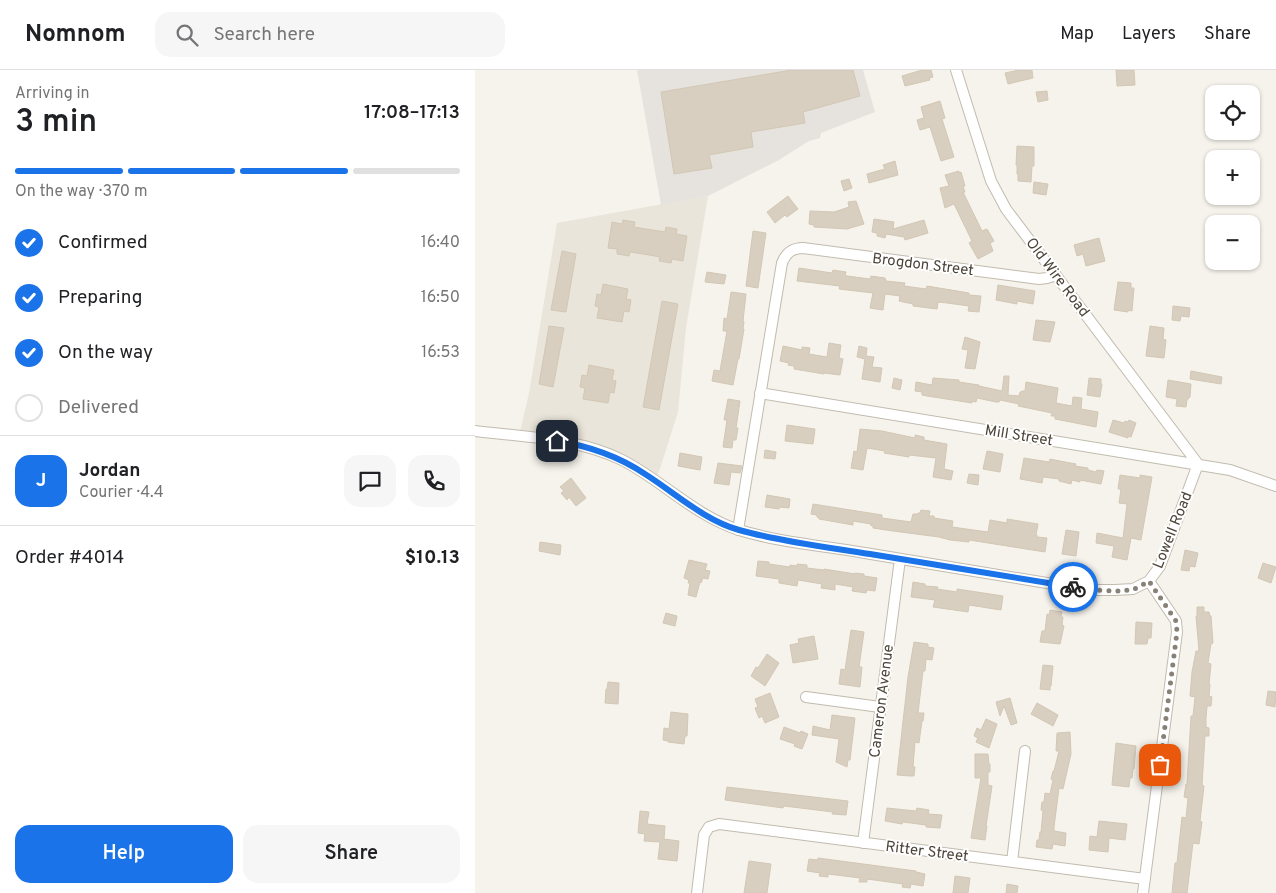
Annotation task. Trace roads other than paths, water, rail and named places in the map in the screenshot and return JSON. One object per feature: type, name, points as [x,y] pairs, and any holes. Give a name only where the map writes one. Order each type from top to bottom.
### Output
[{"type":"street","name":"Old Wire Road","points":[[956,70],[991,181],[1006,209],[1198,464]]},
{"type":"street","name":"Brogdon Street","points":[[760,393],[782,263],[789,251],[796,248],[1039,279],[1056,275]]},
{"type":"street","name":"Mill Street","points":[[760,393],[1198,464],[1230,470],[1276,486]]},
{"type":"street","points":[[738,530],[760,393]]},
{"type":"street","name":"Lowell Road","points":[[475,431],[575,444],[599,450],[622,460],[710,517],[738,530],[1089,590],[1133,589],[1149,581],[1159,566],[1198,464]]},
{"type":"street","name":"Cameron Avenue","points":[[863,843],[899,559]]},
{"type":"street","points":[[1143,893],[1177,632],[1176,621],[1149,581]]},
{"type":"street","points":[[806,697],[880,706]]},
{"type":"street","points":[[1012,862],[1025,751]]},
{"type":"street","name":"Ritter Street","points":[[697,893],[704,835],[709,827],[719,824],[1145,879]]}]
